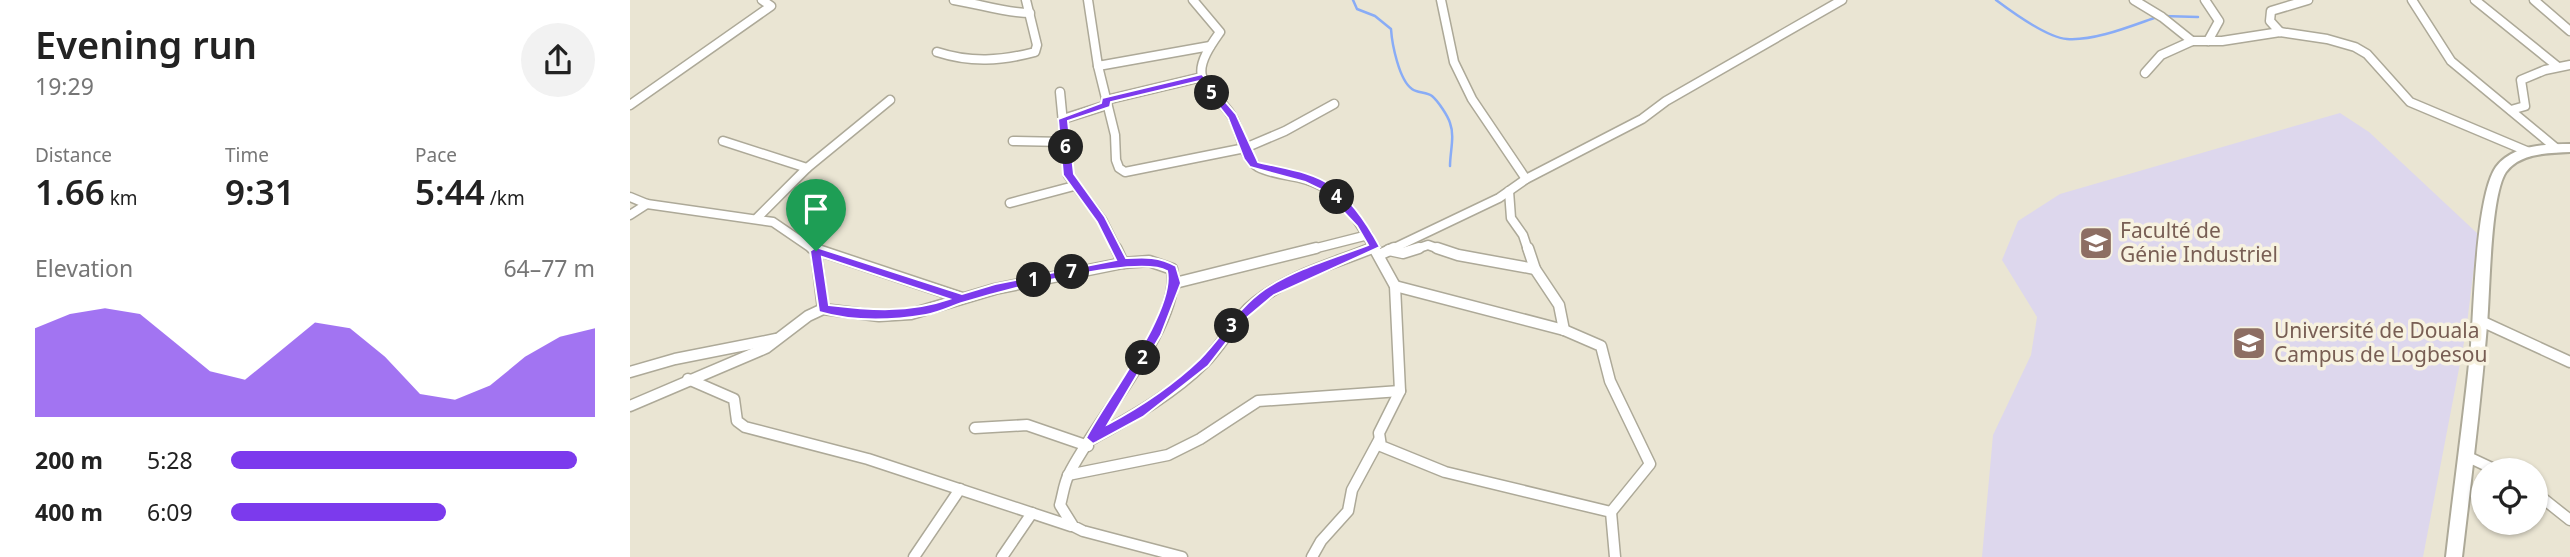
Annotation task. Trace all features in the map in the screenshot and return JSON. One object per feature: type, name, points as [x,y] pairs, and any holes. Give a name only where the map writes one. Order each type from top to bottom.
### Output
[{"type":"main road","points":[[2454,557],[2481,321],[2484,261],[2496,178],[2509,163],[2529,152],[2563,148]]},
{"type":"street","points":[[630,105],[771,6],[762,0]]},
{"type":"street","points":[[954,0],[996,7],[1008,13],[1030,13]]},
{"type":"street","points":[[937,52],[968,62],[983,62],[1035,52],[1037,46],[1026,0]]},
{"type":"street","points":[[1088,0],[1098,66],[1115,135],[1116,160],[1119,168],[1125,172],[1245,148],[1293,127],[1334,104]]},
{"type":"street","points":[[1193,0],[1220,32],[1210,46],[1202,68],[1202,77],[1233,117],[1249,159],[1260,168],[1309,179],[1328,188],[1368,235],[1395,286],[1399,391],[1379,440],[1353,491],[1348,510],[1321,541],[1312,557]]},
{"type":"street","points":[[1441,0],[1454,62],[1472,99],[1526,179]]},
{"type":"street","points":[[1389,250],[1509,191],[1526,179],[1642,119],[1666,101],[1842,0]]},
{"type":"street","points":[[2134,0],[2162,17],[2192,41]]},
{"type":"street","points":[[2205,0],[2216,12],[2219,21],[2208,41]]},
{"type":"street","points":[[2280,32],[2270,21],[2271,11],[2308,0]]},
{"type":"street","points":[[2412,0],[2451,61],[2563,148]]},
{"type":"street","points":[[2475,0],[2557,66]]},
{"type":"street","points":[[2534,0],[2570,31]]},
{"type":"street","points":[[2145,72],[2161,55],[2192,41],[2280,32],[2356,47],[2371,57],[2410,102],[2529,152]]},
{"type":"street","points":[[1098,66],[1210,46]]},
{"type":"street","points":[[2511,110],[2525,106],[2521,80],[2536,75],[2541,69],[2570,65]]},
{"type":"street","points":[[1063,119],[1106,102],[1202,77]]},
{"type":"street","points":[[1060,92],[1068,175],[1101,220],[1123,263]]},
{"type":"street","points":[[757,218],[807,168],[890,100]]},
{"type":"street","points":[[723,141],[807,168]]},
{"type":"street","points":[[1013,141],[1065,142]]},
{"type":"street","points":[[1010,203],[1074,186]]},
{"type":"street","points":[[1509,191],[1509,215],[1523,235],[1535,269],[1559,305],[1564,330]]},
{"type":"street","points":[[630,197],[647,204],[757,218],[783,226],[816,251],[962,298]]},
{"type":"street","points":[[630,215],[647,204]]},
{"type":"street","points":[[1175,283],[1368,235]]},
{"type":"street","points":[[975,428],[1027,425],[1090,442],[1139,413],[1204,363],[1239,317],[1270,292],[1303,275],[1377,251],[1403,253],[1428,245],[1458,255],[1535,269]]},
{"type":"street","points":[[816,251],[823,309]]},
{"type":"street","points":[[630,407],[766,348],[808,316],[823,309],[893,316],[929,310],[962,298],[1034,280],[1123,263],[1162,263],[1172,269],[1175,283],[1147,351],[1068,475],[1060,505],[1073,526]]},
{"type":"street","points":[[1395,286],[1564,330],[1601,346],[1610,381],[1650,461],[1649,468],[1611,512],[1615,557]]},
{"type":"street","points":[[2481,321],[2570,362]]},
{"type":"street","points":[[630,372],[675,359],[781,338]]},
{"type":"street","points":[[688,380],[729,395],[736,404],[737,421],[745,427],[867,459],[1073,526],[1182,557]]},
{"type":"street","points":[[1068,475],[1168,455],[1200,439],[1258,401],[1399,391]]},
{"type":"street","points":[[1379,440],[1386,450],[1445,472],[1611,512]]},
{"type":"street","points":[[2466,456],[2471,458]]},
{"type":"street","points":[[914,557],[960,489]]},
{"type":"street","points":[[2548,503],[2570,520]]},
{"type":"street","points":[[1002,557],[1032,513]]},
{"type":"shaded area","name":"Université de Douala Campus de Logbesou","points":[[2340,113],[2369,132],[2478,234],[2466,332],[2423,557],[1982,557],[1993,435],[2031,355],[2037,317],[2002,260],[2018,221],[2060,194]]},
{"type":"waterway","points":[[1353,0],[1357,9],[1375,16],[1391,29],[1403,78],[1414,90],[1432,96],[1445,113],[1452,133],[1450,166]]},
{"type":"waterway","points":[[1996,0],[2040,29],[2067,39],[2101,35],[2157,17]]},
{"type":"waterway","points":[[2163,16],[2198,17]]},
{"type":"place","name":"Faculté de Génie Industriel","points":[[2096,243]]},
{"type":"place","name":"Université de Douala Campus de Logbesou","points":[[2249,343]]},
{"type":"route","points":[[816,251],[823,309],[879,316],[911,314],[946,305],[962,298],[995,289],[1047,277],[1123,263],[1101,220],[1068,175],[1063,119],[1107,105],[1106,100],[1202,77],[1233,117],[1249,159],[1254,164],[1260,168],[1309,179],[1328,188],[1360,223],[1375,247],[1285,283],[1258,300],[1239,317],[1204,363],[1160,399],[1093,438],[1155,335],[1175,283],[1172,269],[1162,263],[1149,261],[1123,263],[1047,277],[962,298],[911,284],[816,251]]}]
